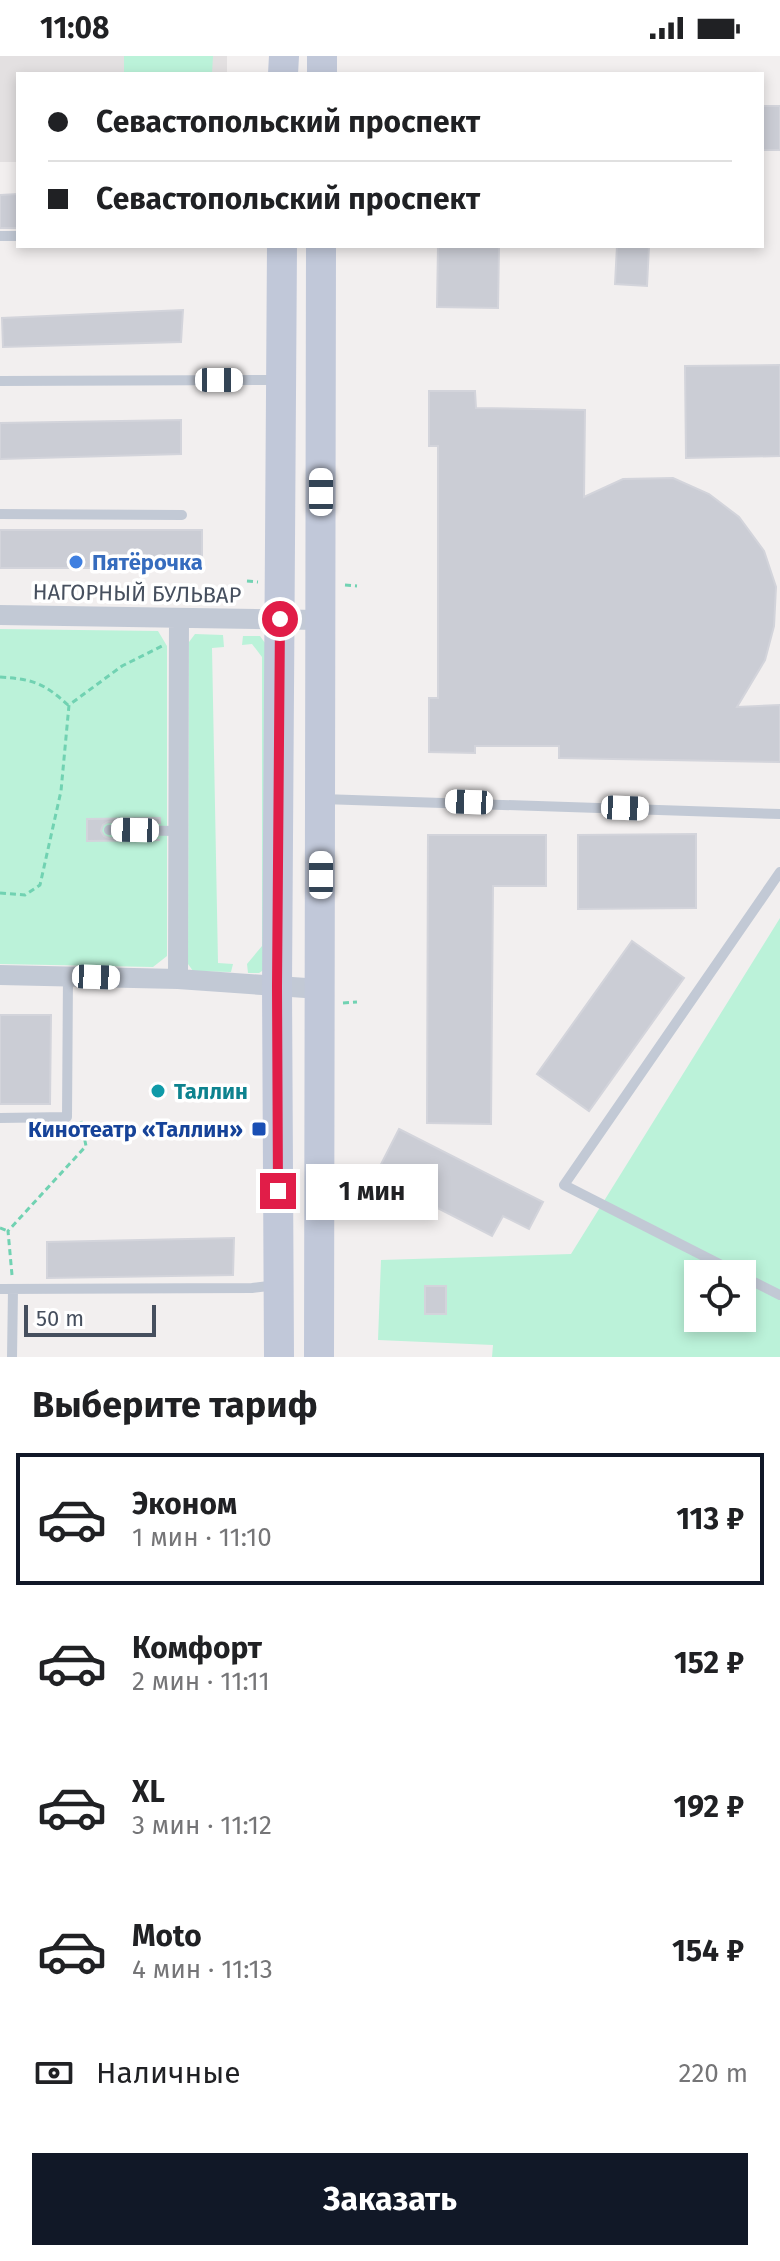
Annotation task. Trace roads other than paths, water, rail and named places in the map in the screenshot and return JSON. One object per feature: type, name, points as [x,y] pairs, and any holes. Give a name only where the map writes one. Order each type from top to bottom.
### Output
[{"type":"main road","points":[[279,1357],[277,987],[282,248]]},
{"type":"main road","points":[[319,1357],[321,248]]},
{"type":"street","name":"НАГОРНЫЙ БУЛЬВАР","points":[[0,615],[321,620]]},
{"type":"street","points":[[178,979],[179,618]]},
{"type":"street","points":[[0,975],[178,979],[320,989]]},
{"type":"lane","points":[[0,381],[281,380]]},
{"type":"lane","points":[[0,514],[182,515]]},
{"type":"lane","points":[[321,799],[780,814]]},
{"type":"lane","points":[[109,830],[178,831]]},
{"type":"lane","points":[[711,1260],[564,1185],[780,872]]},
{"type":"lane","points":[[0,1118],[67,1117],[68,976]]},
{"type":"lane","points":[[756,1283],[780,1295]]},
{"type":"lane","points":[[0,1289],[252,1288],[279,1285]]},
{"type":"lane","points":[[12,1357],[13,1289]]},
{"type":"place","name":"Пятёрочка","points":[[76,562]]},
{"type":"place","name":"Таллин","points":[[158,1091]]},
{"type":"place","name":"Кинотеатр «Таллин»","points":[[259,1129]]}]
